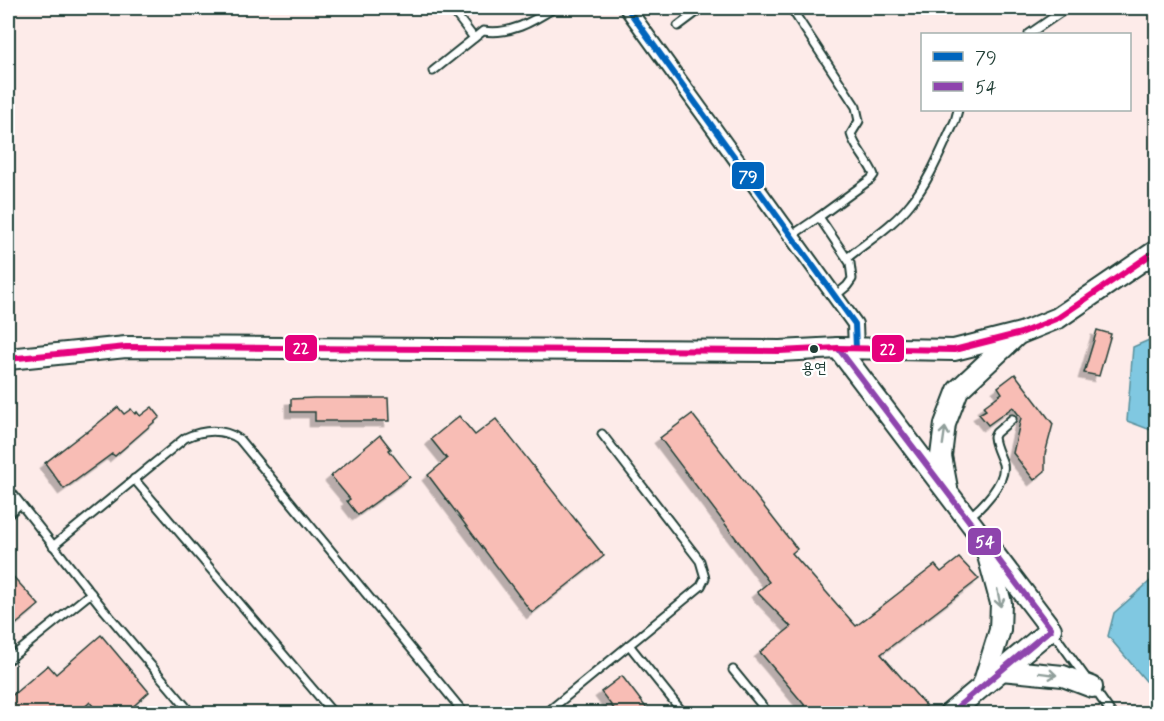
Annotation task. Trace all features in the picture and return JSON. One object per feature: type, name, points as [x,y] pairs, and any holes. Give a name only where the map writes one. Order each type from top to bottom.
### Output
[{"type":"street","points":[[630,9],[855,324],[847,348]]},
{"type":"street","points":[[8,359],[126,347],[954,350],[1021,333],[1058,318],[1156,251]]},
{"type":"street","points":[[949,493],[941,456],[945,424],[958,390],[1021,333]]},
{"type":"street","points":[[847,348],[949,493],[1051,629],[949,714]]},
{"type":"street","points":[[983,686],[1000,630],[1001,603],[984,541]]},
{"type":"street","points":[[1002,670],[1063,675],[1092,687]]},
{"type":"lane","points":[[451,8],[474,38]]},
{"type":"lane","points":[[433,71],[483,31],[494,33],[526,24],[554,8]]},
{"type":"lane","points":[[678,26],[702,8]]},
{"type":"lane","points":[[791,8],[856,107],[859,121],[851,134],[853,142],[874,175],[791,236]]},
{"type":"lane","points":[[1030,33],[1066,8]]},
{"type":"lane","points":[[847,258],[903,213],[912,202],[923,186],[958,111]]},
{"type":"lane","points":[[819,217],[850,263],[852,279],[835,296]]},
{"type":"lane","points":[[968,519],[992,495],[1003,469],[994,437],[1012,419]]},
{"type":"lane","points":[[53,546],[185,438],[220,431],[230,434],[239,439],[465,714]]},
{"type":"lane","points":[[545,714],[701,586],[705,578],[700,561],[602,435]]},
{"type":"lane","points":[[134,479],[334,714]]},
{"type":"lane","points":[[8,488],[91,593],[192,714]]},
{"type":"lane","points":[[8,515],[20,504]]},
{"type":"lane","points":[[8,660],[91,593]]},
{"type":"lane","points":[[1051,629],[1112,714]]},
{"type":"lane","points":[[629,645],[684,714]]},
{"type":"lane","points":[[733,670],[769,714]]},
{"type":"water","points":[[1156,337],[1156,432],[1127,421],[1133,347]]},
{"type":"water","points":[[1156,576],[1156,693],[1108,636],[1114,613]]},
{"type":"building","points":[[1097,330],[1111,334],[1099,376],[1084,373]]},
{"type":"building","points":[[1015,374],[1053,424],[1045,454],[1045,471],[1034,480],[1013,453],[1021,418],[1013,407],[988,425],[979,414],[986,410],[983,407],[1002,393],[998,387]]},
{"type":"building","points":[[388,398],[389,421],[315,421],[315,412],[291,412],[291,399]]},
{"type":"building","points":[[118,407],[124,414],[131,409],[140,416],[152,407],[160,417],[115,456],[112,454],[64,489],[45,463]]},
{"type":"building","points":[[692,414],[797,549],[792,553],[856,626],[935,565],[941,572],[959,558],[979,579],[881,654],[926,706],[916,714],[812,714],[760,652],[791,627],[757,592],[769,582],[660,438]]},
{"type":"building","points":[[459,416],[475,435],[496,419],[604,556],[532,613],[428,475],[447,459],[431,439]]},
{"type":"building","points":[[380,435],[410,477],[358,515],[347,501],[350,499],[331,476]]},
{"type":"building","points":[[8,571],[39,605],[8,631]]},
{"type":"building","points":[[101,635],[149,692],[125,714],[99,714],[90,702],[77,714],[18,714],[8,702],[8,699],[48,665],[56,674]]},
{"type":"building","points":[[622,676],[651,714],[618,714],[601,692]]},
{"type":"transit line","name":"79","points":[[627,8],[855,324],[856,348]]},
{"type":"transit line","name":"22","points":[[8,359],[126,347],[954,350],[1021,333],[1058,318],[1156,251]]},
{"type":"transit line","name":"54","points":[[838,348],[1051,629],[949,714]]},
{"type":"place","name":"용연","points":[[814,349]]}]
